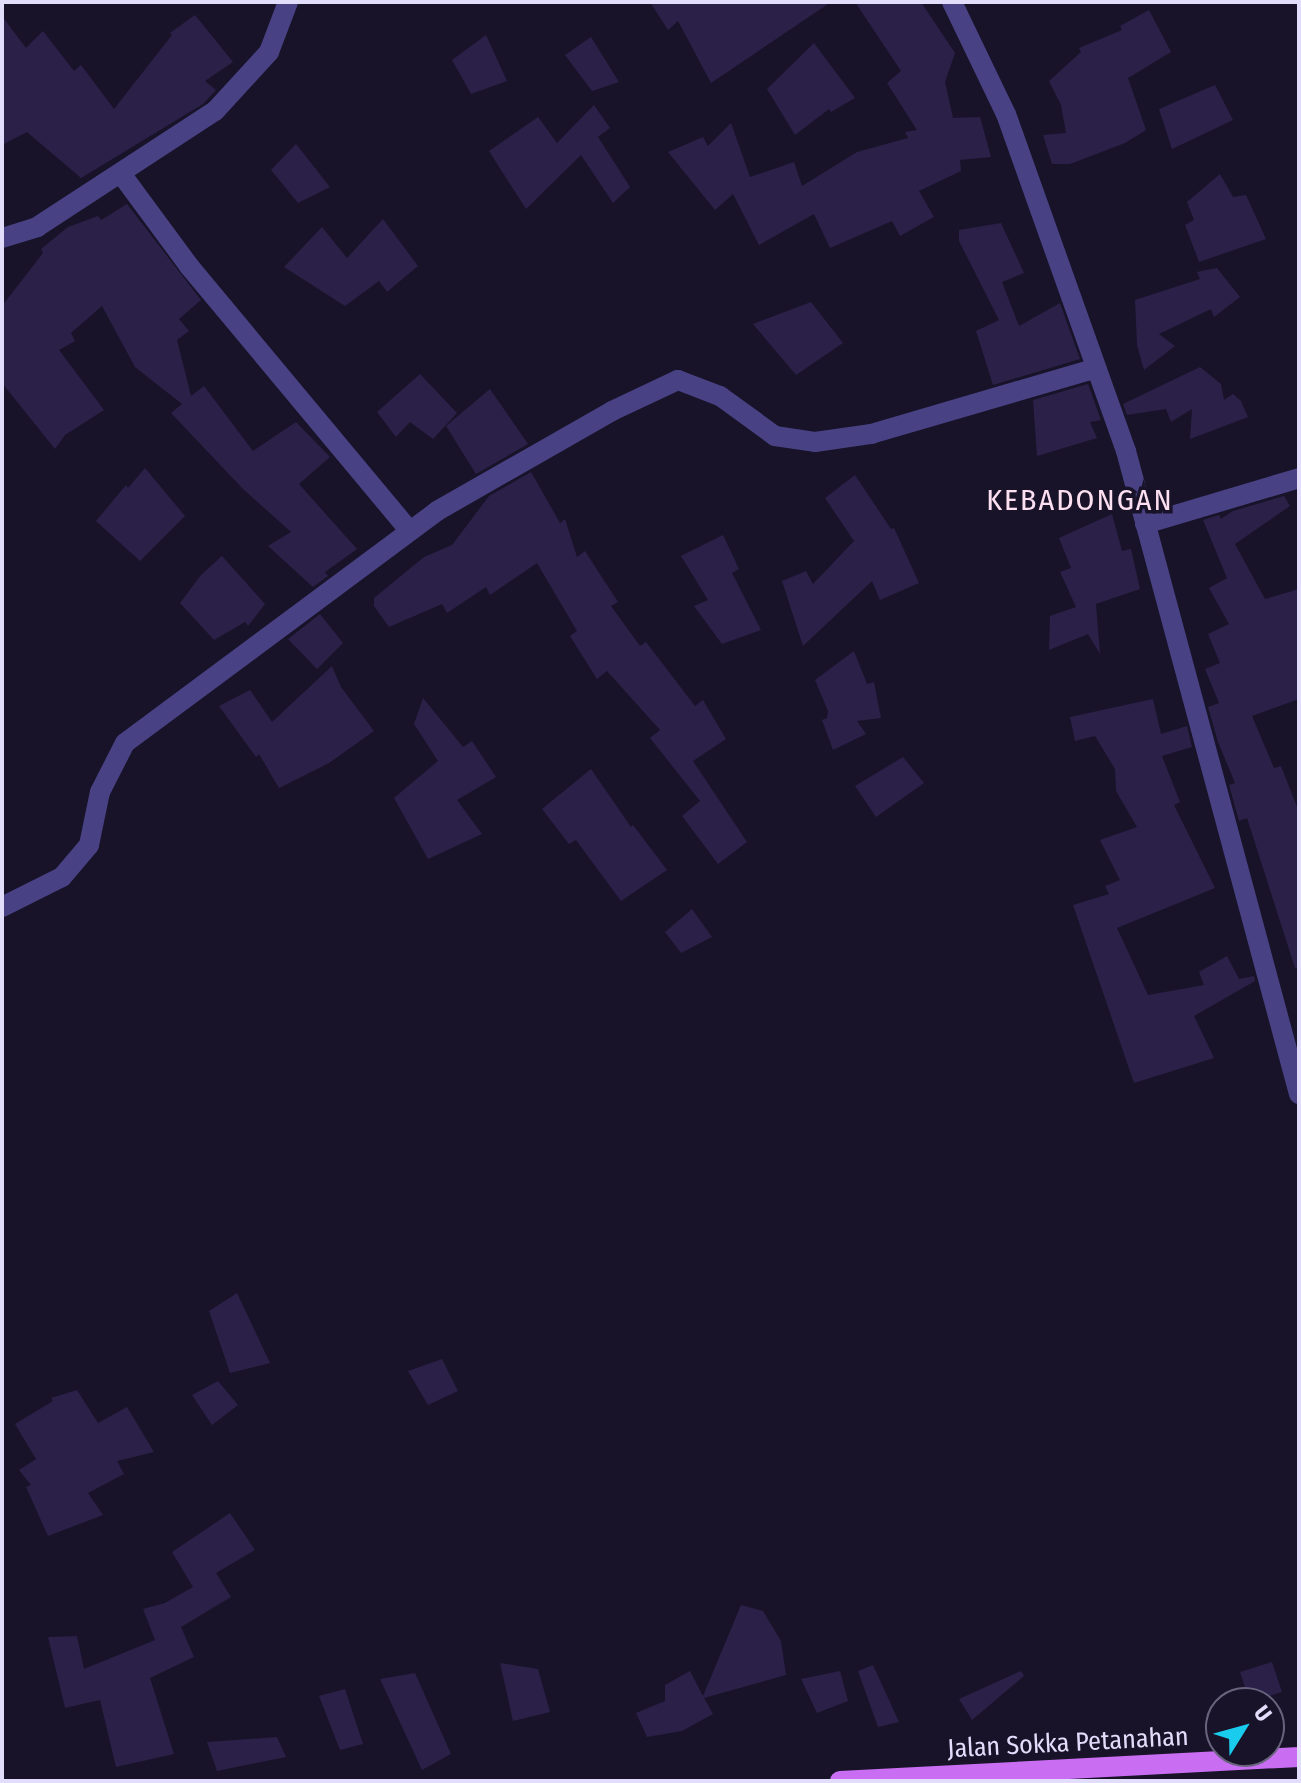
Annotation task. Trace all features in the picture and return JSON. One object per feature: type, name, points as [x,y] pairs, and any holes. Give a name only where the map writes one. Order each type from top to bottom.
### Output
[{"type":"main road","name":"Jalan Sokka Petanahan","points":[[840,1781],[1299,1757]]},
{"type":"street","points":[[2,238],[37,227],[122,175],[215,111],[269,52],[288,2]]},
{"type":"street","points":[[952,2],[1006,114],[1126,451],[1299,1094]]},
{"type":"street","points":[[122,175],[189,266],[410,531]]},
{"type":"street","points":[[2,907],[62,877],[89,845],[100,792],[125,743],[437,511],[612,411],[678,380],[720,396],[775,436],[815,442],[871,434],[1096,368]]},
{"type":"street","points":[[1145,524],[1299,478]]},
{"type":"building","points":[[650,2],[831,2],[711,83],[678,21],[668,30]]},
{"type":"building","points":[[855,2],[921,2],[955,53],[945,82],[953,118],[980,117],[991,157],[960,160],[961,171],[919,191],[934,217],[900,236],[892,221],[830,248],[814,214],[759,245],[733,194],[715,210],[668,152],[703,137],[708,146],[731,123],[750,177],[794,162],[802,186],[857,152],[908,138],[905,132],[917,130],[887,83],[901,71]]},
{"type":"building","points":[[1149,10],[1171,52],[1128,78],[1146,130],[1125,143],[1070,164],[1052,164],[1043,135],[1066,133],[1061,105],[1049,81],[1081,52],[1079,48],[1122,30],[1120,26]]},
{"type":"building","points":[[195,15],[233,62],[205,81],[216,90],[203,104],[81,178],[27,132],[2,145],[2,16],[26,48],[43,31],[74,71],[81,65],[114,109],[172,35],[170,33]]},
{"type":"building","points":[[486,35],[507,81],[471,94],[452,60]]},
{"type":"building","points":[[591,37],[619,82],[592,91],[565,55]]},
{"type":"building","points":[[814,43],[855,98],[831,112],[829,109],[795,135],[767,89]]},
{"type":"building","points":[[1215,85],[1233,120],[1172,149],[1159,109]]},
{"type":"building","points":[[594,105],[610,128],[598,137],[630,187],[613,203],[581,155],[526,209],[489,151],[538,117],[557,143]]},
{"type":"building","points":[[296,144],[330,187],[298,203],[271,170]]},
{"type":"building","points":[[1220,174],[1233,197],[1246,195],[1266,239],[1199,262],[1185,225],[1194,220],[1187,202]]},
{"type":"building","points":[[127,204],[201,300],[179,319],[189,331],[177,340],[191,396],[204,386],[253,451],[296,422],[330,457],[299,484],[357,549],[325,572],[328,576],[313,587],[268,546],[291,532],[243,489],[171,413],[182,404],[135,367],[102,306],[71,333],[75,341],[59,350],[104,410],[65,435],[55,449],[2,383],[2,306],[43,253],[41,249],[68,227],[98,216],[101,220]]},
{"type":"building","points":[[383,219],[418,266],[387,292],[379,281],[345,306],[284,267],[322,227],[347,258]]},
{"type":"building","points":[[1001,223],[1024,273],[1002,282],[1019,326],[1060,303],[1080,359],[993,385],[976,331],[999,320],[959,241],[959,230]]},
{"type":"building","points":[[1217,268],[1240,297],[1214,317],[1211,309],[1159,334],[1175,346],[1144,370],[1137,345],[1135,300],[1200,279],[1197,272]]},
{"type":"building","points":[[811,302],[843,343],[796,375],[753,324]]},
{"type":"building","points":[[1200,367],[1221,384],[1224,400],[1233,394],[1241,401],[1248,417],[1190,439],[1192,409],[1171,422],[1166,409],[1127,415],[1123,404]]},
{"type":"building","points":[[420,374],[457,413],[433,439],[410,422],[396,437],[377,412]]},
{"type":"building","points":[[1088,384],[1101,420],[1090,422],[1097,438],[1037,456],[1033,400]]},
{"type":"building","points":[[490,389],[528,444],[476,474],[446,426]]},
{"type":"building","points":[[145,468],[185,516],[140,561],[96,521],[126,485],[128,488]]},
{"type":"building","points":[[531,472],[560,523],[565,519],[577,557],[585,551],[618,602],[611,606],[640,646],[646,642],[695,706],[703,700],[726,739],[693,761],[747,842],[718,864],[682,816],[700,801],[650,738],[660,730],[607,671],[597,679],[570,636],[577,631],[537,563],[490,595],[486,587],[447,613],[442,604],[389,627],[374,606],[374,598],[424,557],[452,545],[489,496]]},
{"type":"building","points":[[855,475],[891,529],[894,528],[919,583],[880,600],[872,581],[803,646],[782,581],[806,571],[813,584],[854,541],[825,498]]},
{"type":"building","points":[[1284,496],[1290,506],[1235,544],[1265,599],[1299,589],[1299,699],[1252,716],[1274,768],[1281,766],[1299,812],[1299,967],[1295,968],[1247,818],[1239,821],[1229,785],[1235,783],[1208,707],[1219,703],[1205,669],[1220,663],[1208,634],[1229,624],[1209,588],[1227,578],[1203,520],[1219,515],[1221,519],[1233,511]]},
{"type":"building","points":[[1112,514],[1122,551],[1131,549],[1140,589],[1096,604],[1100,654],[1088,634],[1049,650],[1050,616],[1076,607],[1060,572],[1071,568],[1059,538]]},
{"type":"building","points":[[723,535],[739,569],[732,573],[761,630],[722,644],[694,606],[708,600],[681,556]]},
{"type":"building","points":[[222,556],[265,604],[248,626],[245,622],[214,640],[180,603],[201,575]]},
{"type":"building","points":[[320,614],[343,643],[317,669],[288,639]]},
{"type":"building","points":[[854,651],[867,684],[874,682],[881,718],[857,721],[866,734],[833,750],[822,720],[827,718],[828,711],[815,680]]},
{"type":"building","points":[[332,666],[341,687],[374,731],[329,763],[279,788],[259,754],[256,757],[219,706],[250,690],[272,722]]},
{"type":"building","points":[[423,698],[463,747],[472,741],[496,777],[457,800],[482,834],[428,859],[394,798],[438,761],[414,724]]},
{"type":"building","points":[[1153,699],[1161,734],[1187,726],[1192,747],[1162,756],[1180,802],[1174,805],[1215,888],[1117,928],[1148,995],[1204,985],[1199,972],[1227,956],[1239,979],[1254,976],[1255,981],[1194,1016],[1214,1058],[1134,1083],[1073,905],[1109,894],[1105,886],[1120,880],[1100,840],[1137,827],[1116,791],[1115,769],[1095,736],[1075,741],[1070,717]]},
{"type":"building","points":[[903,757],[924,783],[876,817],[855,786]]},
{"type":"building","points":[[591,769],[631,827],[633,825],[667,870],[621,901],[576,840],[569,844],[542,809]]},
{"type":"building","points":[[692,909],[712,937],[681,953],[665,932]]},
{"type":"building","points":[[237,1293],[270,1363],[230,1373],[209,1311]]},
{"type":"building","points":[[442,1359],[458,1391],[428,1405],[408,1371]]},
{"type":"building","points":[[218,1381],[238,1405],[212,1425],[192,1395]]},
{"type":"building","points":[[77,1390],[98,1423],[127,1407],[154,1452],[117,1461],[124,1474],[88,1493],[103,1515],[48,1536],[26,1487],[31,1485],[19,1470],[36,1459],[15,1424],[53,1401],[51,1398]]},
{"type":"building","points":[[230,1513],[255,1550],[216,1573],[231,1597],[181,1627],[194,1657],[150,1678],[174,1754],[116,1767],[100,1700],[65,1708],[48,1637],[77,1636],[84,1669],[155,1640],[143,1609],[165,1603],[193,1587],[172,1552]]},
{"type":"building","points":[[741,1605],[763,1611],[781,1641],[786,1675],[704,1698],[713,1714],[682,1731],[647,1737],[636,1713],[665,1701],[665,1685],[690,1671],[703,1696]]},
{"type":"building","points":[[1272,1662],[1280,1687],[1245,1687],[1240,1672]]},
{"type":"building","points":[[500,1663],[538,1669],[550,1712],[513,1721]]},
{"type":"building","points":[[873,1665],[899,1722],[878,1727],[858,1671]]},
{"type":"building","points":[[840,1671],[848,1701],[817,1713],[801,1679]]},
{"type":"building","points":[[1021,1671],[1024,1676],[972,1720],[959,1699]]},
{"type":"building","points":[[415,1673],[451,1754],[422,1770],[380,1679]]},
{"type":"building","points":[[345,1689],[363,1744],[340,1750],[319,1696]]},
{"type":"building","points":[[277,1737],[286,1757],[217,1771],[207,1742]]},
{"type":"district","name":"KEBADONGAN","points":[[1080,500]]}]
